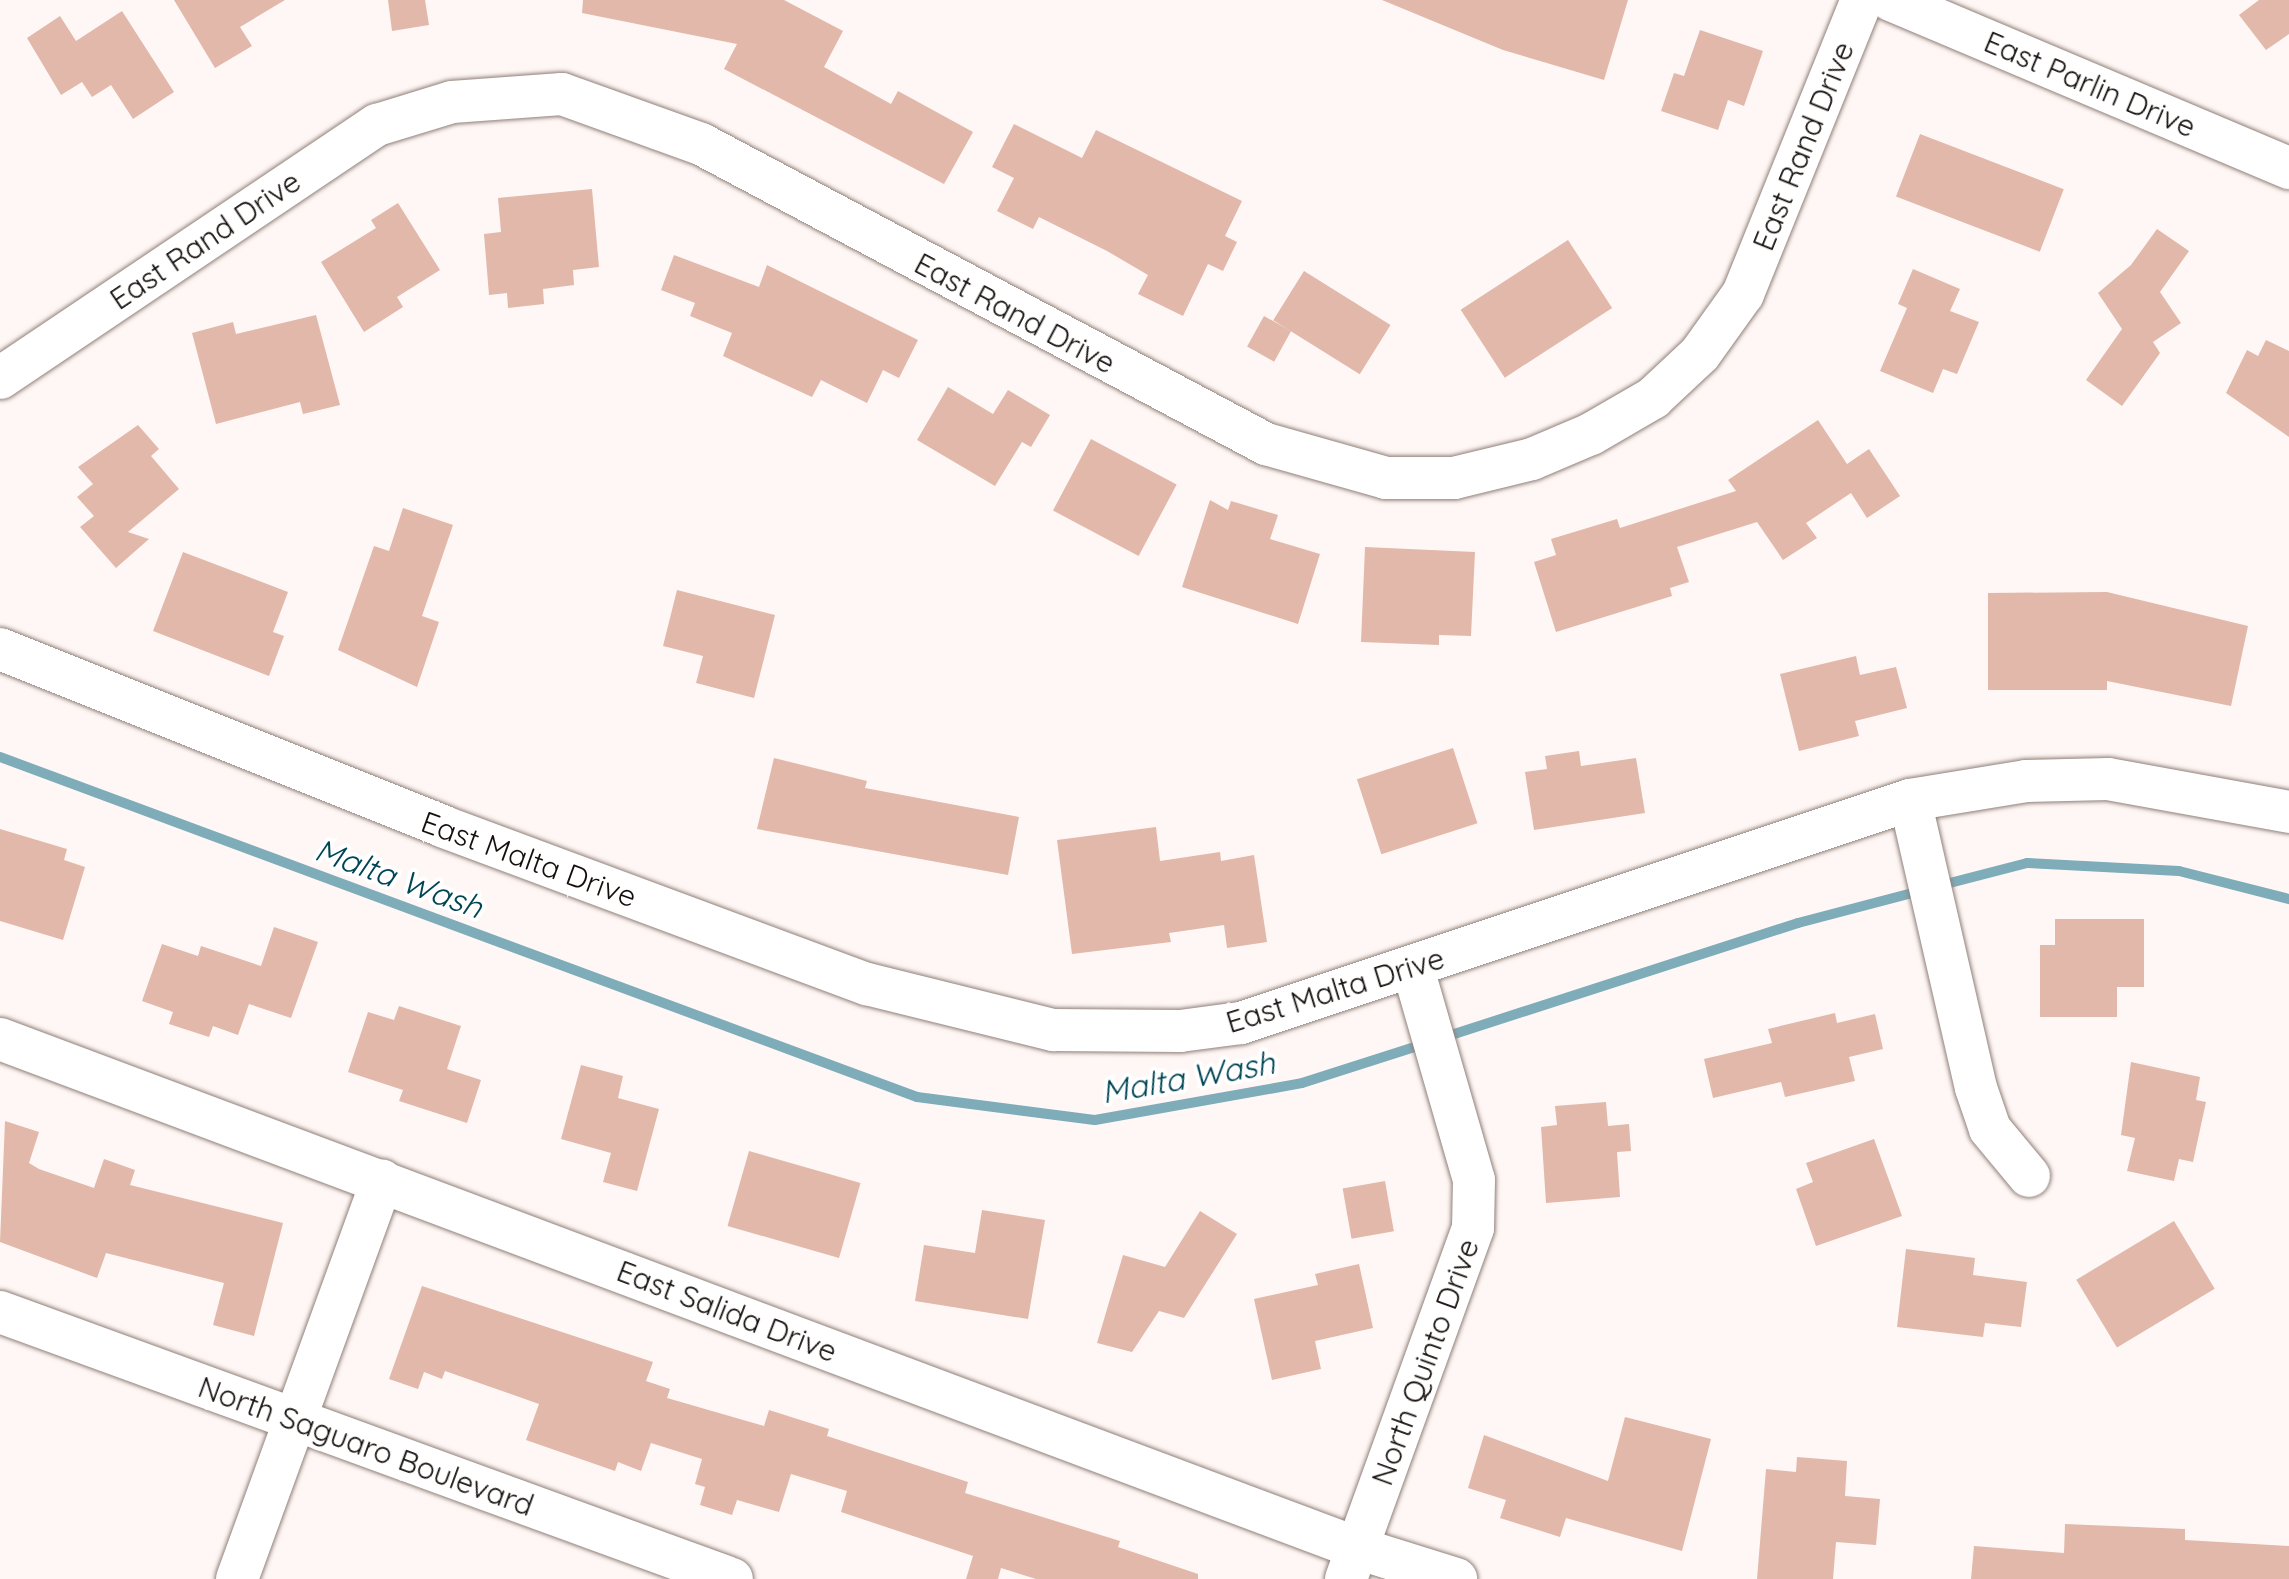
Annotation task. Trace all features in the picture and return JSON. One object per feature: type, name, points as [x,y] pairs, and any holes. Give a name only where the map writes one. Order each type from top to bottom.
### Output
[{"type":"street","name":"East Rand Drive","points":[[0,378],[377,125],[452,102],[562,94],[701,144],[1266,444],[1386,478],[1454,478],[1532,459],[1591,434],[1653,398],[1700,354],[1743,294],[1862,0]]},
{"type":"street","name":"East Parlin Drive","points":[[1891,0],[2289,168]]},
{"type":"street","name":"East Malta Drive","points":[[0,649],[444,827],[867,984],[974,1016],[1053,1030],[1180,1031],[1241,1023],[1910,800],[2026,781],[2108,779],[2289,812]]},
{"type":"street","points":[[1910,800],[1976,1088],[1990,1129],[2029,1176]]},
{"type":"street","name":"North Quinto Drive","points":[[1352,1564],[1473,1228],[1474,1180],[1412,968]]},
{"type":"street","name":"East Salida Drive","points":[[0,1040],[382,1181],[1352,1564],[1456,1579]]},
{"type":"street","points":[[237,1579],[382,1181]]},
{"type":"street","name":"North Saguaro Boulevard","points":[[0,1312],[732,1579]]},
{"type":"building","points":[[174,0],[285,0],[240,27],[252,46],[215,68]]},
{"type":"building","points":[[388,0],[425,0],[429,25],[392,31]]},
{"type":"building","points":[[583,0],[784,0],[843,31],[824,67],[891,104],[898,91],[973,132],[944,184],[724,69],[737,44],[582,13]]},
{"type":"building","points":[[1382,0],[1628,0],[1604,80],[1503,50]]},
{"type":"building","points":[[2259,0],[2289,0],[2289,34],[2266,50],[2239,15]]},
{"type":"building","points":[[122,11],[174,92],[133,119],[111,85],[92,97],[82,82],[61,95],[27,38],[60,16],[76,41]]},
{"type":"building","points":[[1700,30],[1763,51],[1744,106],[1728,100],[1718,130],[1661,111],[1674,73],[1684,76]]},
{"type":"building","points":[[1014,124],[1082,158],[1096,130],[1242,201],[1225,236],[1237,242],[1223,271],[1208,264],[1183,316],[1138,294],[1148,275],[1107,251],[1039,217],[1033,229],[997,211],[1014,178],[992,167]]},
{"type":"building","points":[[1920,134],[2064,189],[2040,252],[1896,197]]},
{"type":"building","points":[[592,189],[599,267],[573,270],[574,285],[543,289],[544,304],[508,308],[507,293],[489,295],[484,234],[501,232],[498,198]]},
{"type":"building","points":[[398,203],[440,270],[397,297],[403,307],[364,332],[321,262],[376,228],[371,220]]},
{"type":"building","points":[[2157,229],[2189,251],[2160,292],[2181,323],[2153,342],[2160,353],[2122,406],[2086,380],[2122,329],[2098,293],[2131,265]]},
{"type":"building","points":[[1568,240],[1612,308],[1505,378],[1461,310]]},
{"type":"building","points":[[674,255],[759,287],[767,265],[918,340],[899,378],[883,370],[867,403],[821,380],[812,397],[723,356],[732,333],[690,316],[695,303],[661,290]]},
{"type":"building","points":[[1913,269],[1960,289],[1950,311],[1979,322],[1957,374],[1943,369],[1933,393],[1880,371],[1907,308],[1898,304]]},
{"type":"building","points":[[1304,271],[1391,325],[1360,374],[1273,320]]},
{"type":"building","points":[[316,315],[340,405],[303,414],[300,402],[216,424],[192,333],[233,322],[236,334]]},
{"type":"building","points":[[1264,316],[1291,331],[1274,362],[1247,347]]},
{"type":"building","points":[[2266,340],[2289,351],[2289,437],[2226,393],[2247,350],[2258,356]]},
{"type":"building","points":[[948,387],[993,414],[1008,390],[1050,415],[1031,447],[1022,442],[995,486],[917,440]]},
{"type":"building","points":[[1818,420],[1847,464],[1869,449],[1900,496],[1867,518],[1851,493],[1806,523],[1817,538],[1783,560],[1757,522],[1677,547],[1689,582],[1670,588],[1672,596],[1556,632],[1534,562],[1556,555],[1551,539],[1617,519],[1620,528],[1736,491],[1728,480]]},
{"type":"building","points":[[138,425],[159,449],[151,456],[179,489],[128,532],[149,539],[116,568],[80,527],[94,516],[77,497],[93,484],[78,467]]},
{"type":"building","points":[[1091,439],[1177,485],[1139,556],[1053,511]]},
{"type":"building","points":[[1210,500],[1228,510],[1231,501],[1278,515],[1270,539],[1320,554],[1298,624],[1182,587]]},
{"type":"building","points":[[403,508],[453,525],[422,616],[439,622],[417,687],[338,650],[374,546],[389,551]]},
{"type":"building","points":[[1365,547],[1475,552],[1471,636],[1439,635],[1439,645],[1361,642]]},
{"type":"building","points":[[183,552],[288,592],[273,632],[284,636],[269,676],[153,631]]},
{"type":"building","points":[[677,590],[775,615],[754,698],[696,683],[703,656],[663,646]]},
{"type":"building","points":[[2107,592],[2248,626],[2231,706],[2107,681],[2107,690],[1988,690],[1988,593]]},
{"type":"building","points":[[1856,656],[1860,675],[1896,667],[1907,708],[1855,721],[1859,736],[1799,751],[1780,674]]},
{"type":"building","points":[[1453,748],[1477,823],[1381,854],[1357,779]]},
{"type":"building","points":[[1579,751],[1581,766],[1636,758],[1645,813],[1534,830],[1525,772],[1547,769],[1545,756]]},
{"type":"building","points":[[774,758],[867,781],[865,788],[1019,817],[1008,875],[757,829]]},
{"type":"building","points":[[1156,827],[1160,861],[1220,852],[1221,861],[1254,855],[1267,942],[1227,948],[1224,925],[1169,933],[1171,942],[1072,954],[1057,840]]},
{"type":"building","points":[[0,829],[67,849],[64,860],[85,867],[63,940],[0,921]]},
{"type":"building","points":[[2055,919],[2144,919],[2144,987],[2117,987],[2117,1017],[2040,1017],[2040,945],[2055,945]]},
{"type":"building","points":[[274,927],[318,942],[291,1018],[249,1004],[238,1035],[213,1026],[209,1037],[169,1024],[173,1012],[142,1001],[162,944],[198,956],[201,946],[261,966]]},
{"type":"building","points":[[399,1006],[461,1026],[447,1069],[481,1080],[467,1123],[399,1101],[403,1090],[348,1072],[368,1012],[394,1020]]},
{"type":"building","points":[[1835,1013],[1837,1023],[1875,1014],[1883,1049],[1849,1057],[1855,1081],[1785,1097],[1781,1082],[1713,1098],[1704,1059],[1772,1043],[1768,1029]]},
{"type":"building","points":[[2131,1062],[2200,1077],[2196,1100],[2206,1102],[2193,1162],[2179,1159],[2174,1181],[2127,1171],[2135,1138],[2121,1135]]},
{"type":"building","points":[[581,1065],[623,1076],[618,1098],[659,1109],[637,1191],[603,1182],[611,1153],[561,1139]]},
{"type":"building","points":[[1606,1102],[1608,1126],[1629,1124],[1631,1151],[1617,1152],[1620,1197],[1546,1203],[1541,1127],[1557,1125],[1555,1106]]},
{"type":"building","points":[[5,1121],[39,1132],[29,1163],[39,1169],[94,1188],[104,1159],[135,1170],[130,1185],[283,1223],[254,1336],[213,1325],[224,1283],[106,1253],[97,1278],[0,1242]]},
{"type":"building","points":[[1874,1139],[1902,1216],[1816,1246],[1796,1189],[1813,1182],[1806,1163]]},
{"type":"building","points":[[749,1151],[861,1183],[839,1258],[728,1226]]},
{"type":"building","points":[[1385,1181],[1394,1231],[1352,1239],[1343,1188]]},
{"type":"building","points":[[982,1210],[1045,1220],[1028,1319],[915,1301],[924,1245],[975,1253]]},
{"type":"building","points":[[1200,1211],[1237,1234],[1184,1318],[1159,1311],[1132,1352],[1097,1343],[1123,1255],[1165,1267]]},
{"type":"building","points":[[2174,1221],[2215,1289],[2117,1347],[2076,1280]]},
{"type":"building","points":[[1906,1249],[1975,1258],[1973,1275],[2027,1282],[2021,1327],[1985,1323],[1983,1337],[1897,1327]]},
{"type":"building","points":[[1359,1264],[1373,1328],[1315,1341],[1321,1369],[1272,1380],[1254,1299],[1318,1285],[1315,1274]]},
{"type":"building","points":[[422,1286],[653,1362],[646,1381],[670,1389],[667,1398],[764,1426],[769,1410],[829,1429],[827,1436],[968,1482],[965,1493],[1120,1541],[1118,1547],[1198,1574],[1198,1579],[1036,1579],[1001,1568],[998,1579],[966,1579],[973,1556],[841,1512],[847,1491],[791,1474],[779,1512],[737,1500],[732,1515],[700,1505],[705,1487],[695,1484],[702,1459],[651,1443],[641,1471],[618,1462],[615,1471],[526,1440],[539,1404],[445,1371],[442,1379],[424,1372],[418,1389],[389,1379]]},
{"type":"building","points":[[1625,1417],[1711,1439],[1682,1551],[1566,1518],[1560,1537],[1500,1518],[1506,1500],[1468,1488],[1484,1435],[1608,1481]]},
{"type":"building","points":[[1797,1457],[1847,1461],[1845,1496],[1880,1499],[1876,1545],[1836,1542],[1833,1579],[1757,1579],[1766,1469],[1796,1472]]},
{"type":"building","points":[[2065,1524],[2185,1529],[2185,1540],[2289,1546],[2289,1579],[1971,1579],[1974,1546],[2064,1553]]},
{"type":"waterway","name":"Malta Wash","points":[[0,757],[917,1097],[1095,1120],[1302,1083],[1424,1044]]},
{"type":"waterway","name":"Malta Wash","points":[[1942,885],[2027,863],[2179,871],[2289,899]]},
{"type":"waterway","name":"Malta Wash","points":[[1445,1037],[1798,923],[1920,891]]}]
